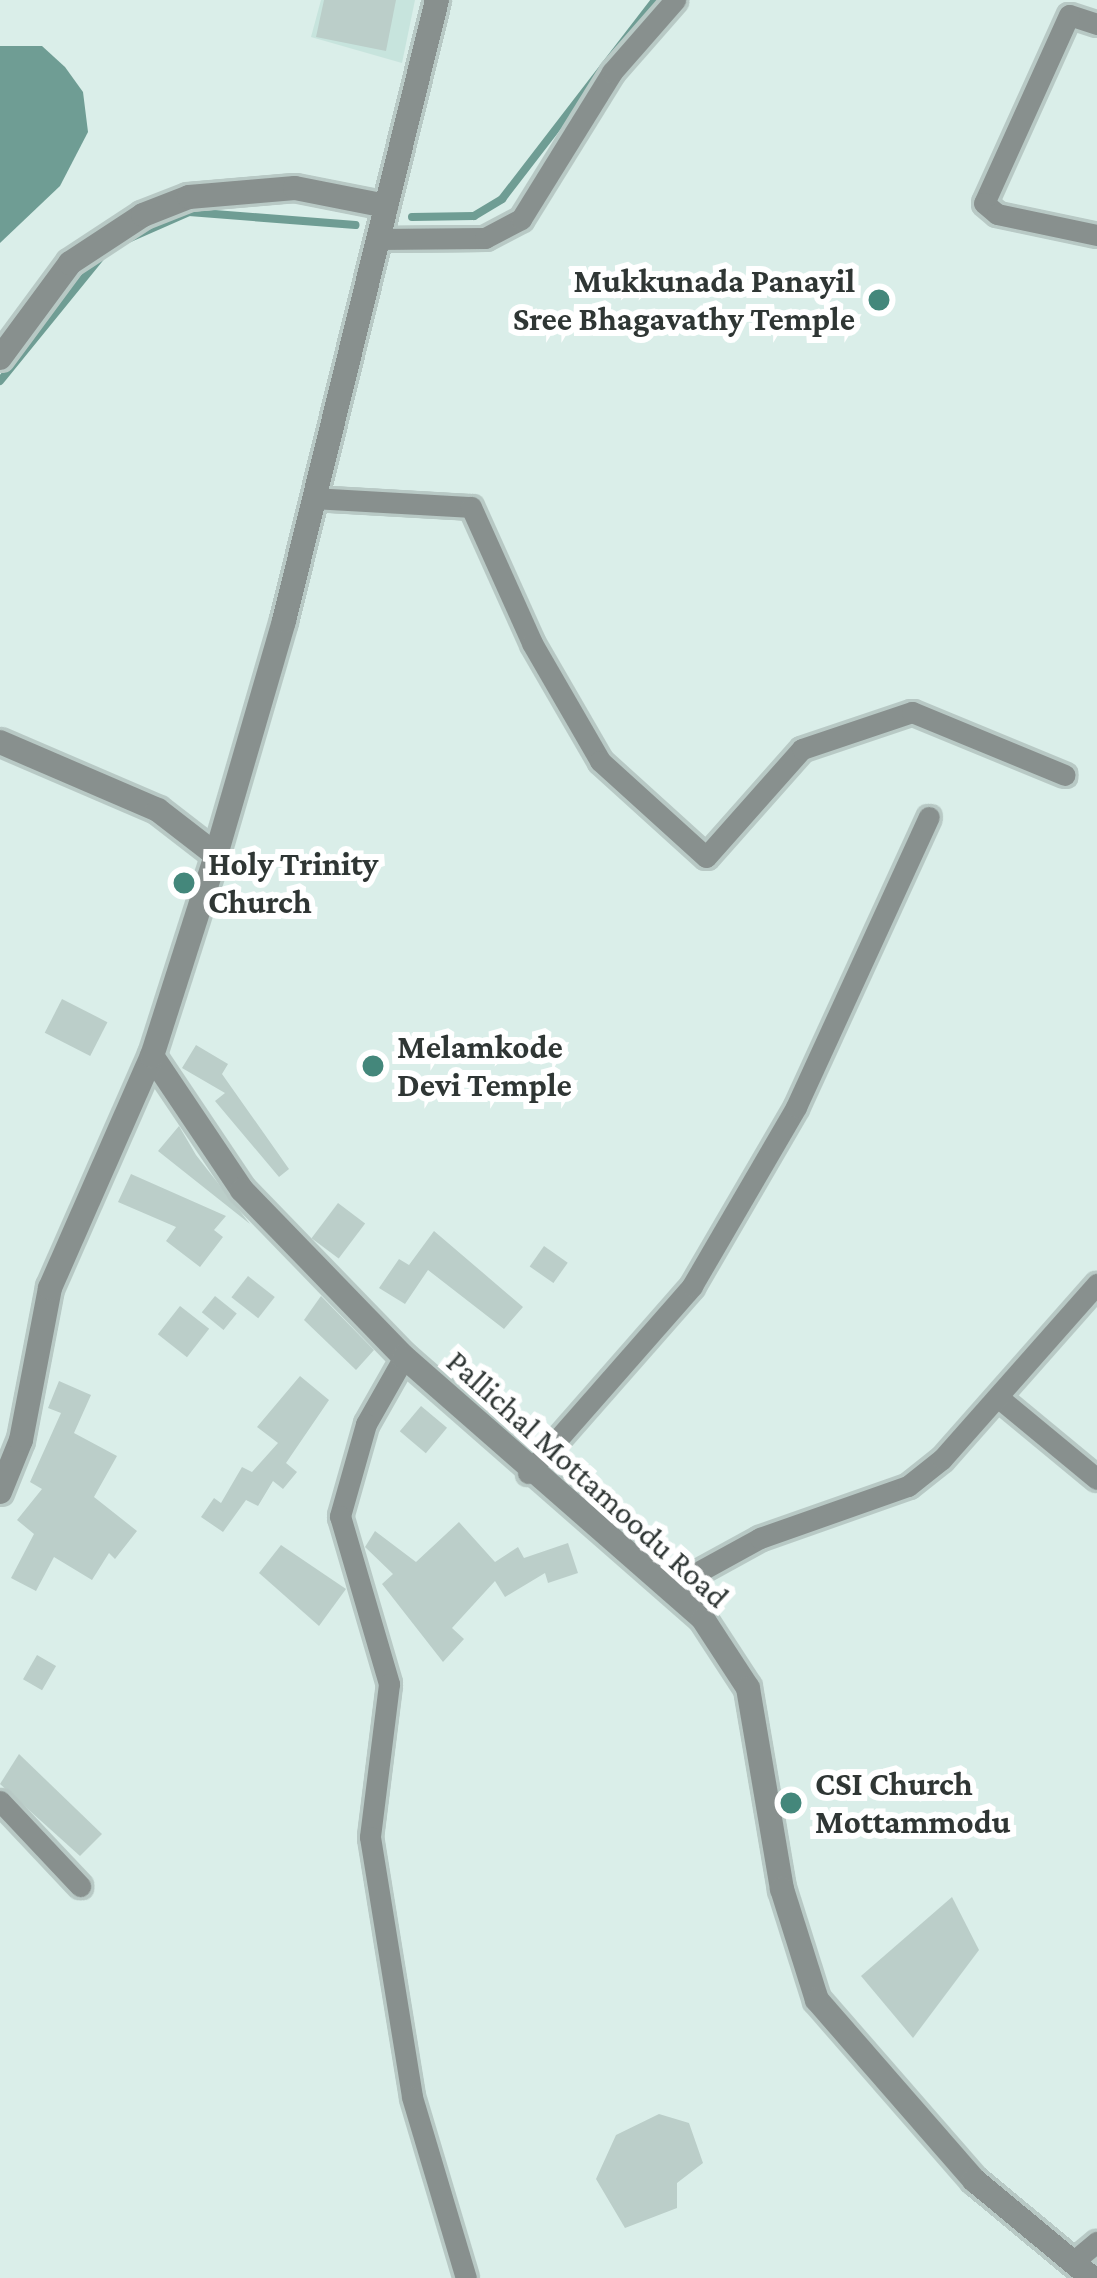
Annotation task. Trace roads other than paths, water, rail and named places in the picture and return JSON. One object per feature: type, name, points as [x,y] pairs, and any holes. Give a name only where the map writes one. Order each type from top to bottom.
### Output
[{"type":"street","points":[[0,1492],[21,1440],[50,1288],[152,1056],[216,855],[314,498],[437,0]]},
{"type":"street","points":[[378,239],[485,238],[521,218],[612,72],[675,0]]},
{"type":"street","points":[[1097,24],[1070,15],[984,203],[997,214],[1097,235]]},
{"type":"street","points":[[0,358],[70,263],[142,215],[190,197],[295,188],[386,206]]},
{"type":"street","points":[[314,498],[471,508],[532,643],[600,761],[706,856],[802,749],[911,712],[1065,775]]},
{"type":"street","points":[[0,742],[158,810],[216,855]]},
{"type":"street","points":[[528,1473],[692,1286],[796,1107],[929,817]]},
{"type":"street","name":"Pallichal Mottamoodu Road","points":[[152,1056],[242,1190],[404,1358],[528,1473],[703,1619],[748,1688],[782,1889],[817,2000],[974,2180],[1083,2270]]},
{"type":"street","points":[[669,1588],[760,1538],[908,1486],[999,1398],[1097,1284]]},
{"type":"street","points":[[404,1358],[366,1424],[340,1516],[389,1684],[370,1837],[412,2097],[466,2278]]},
{"type":"street","points":[[999,1398],[1097,1479]]},
{"type":"street","points":[[0,1801],[80,1886]]},
{"type":"street","points":[[1083,2270],[1097,2242]]},
{"type":"waterway","points":[[412,217],[474,216],[502,199],[655,0]]},
{"type":"waterway","points":[[123,241],[189,212],[355,225]]},
{"type":"waterway","points":[[0,381],[105,252]]},
{"type":"place","name":"Mukkunada Panayil Sree Bhagavathy Temple","points":[[879,300]]},
{"type":"place","name":"Holy Trinity Church","points":[[184,883]]},
{"type":"place","name":"Melamkode Devi Temple","points":[[373,1066]]},
{"type":"place","name":"CSI Church Mottammodu","points":[[791,1803]]}]
